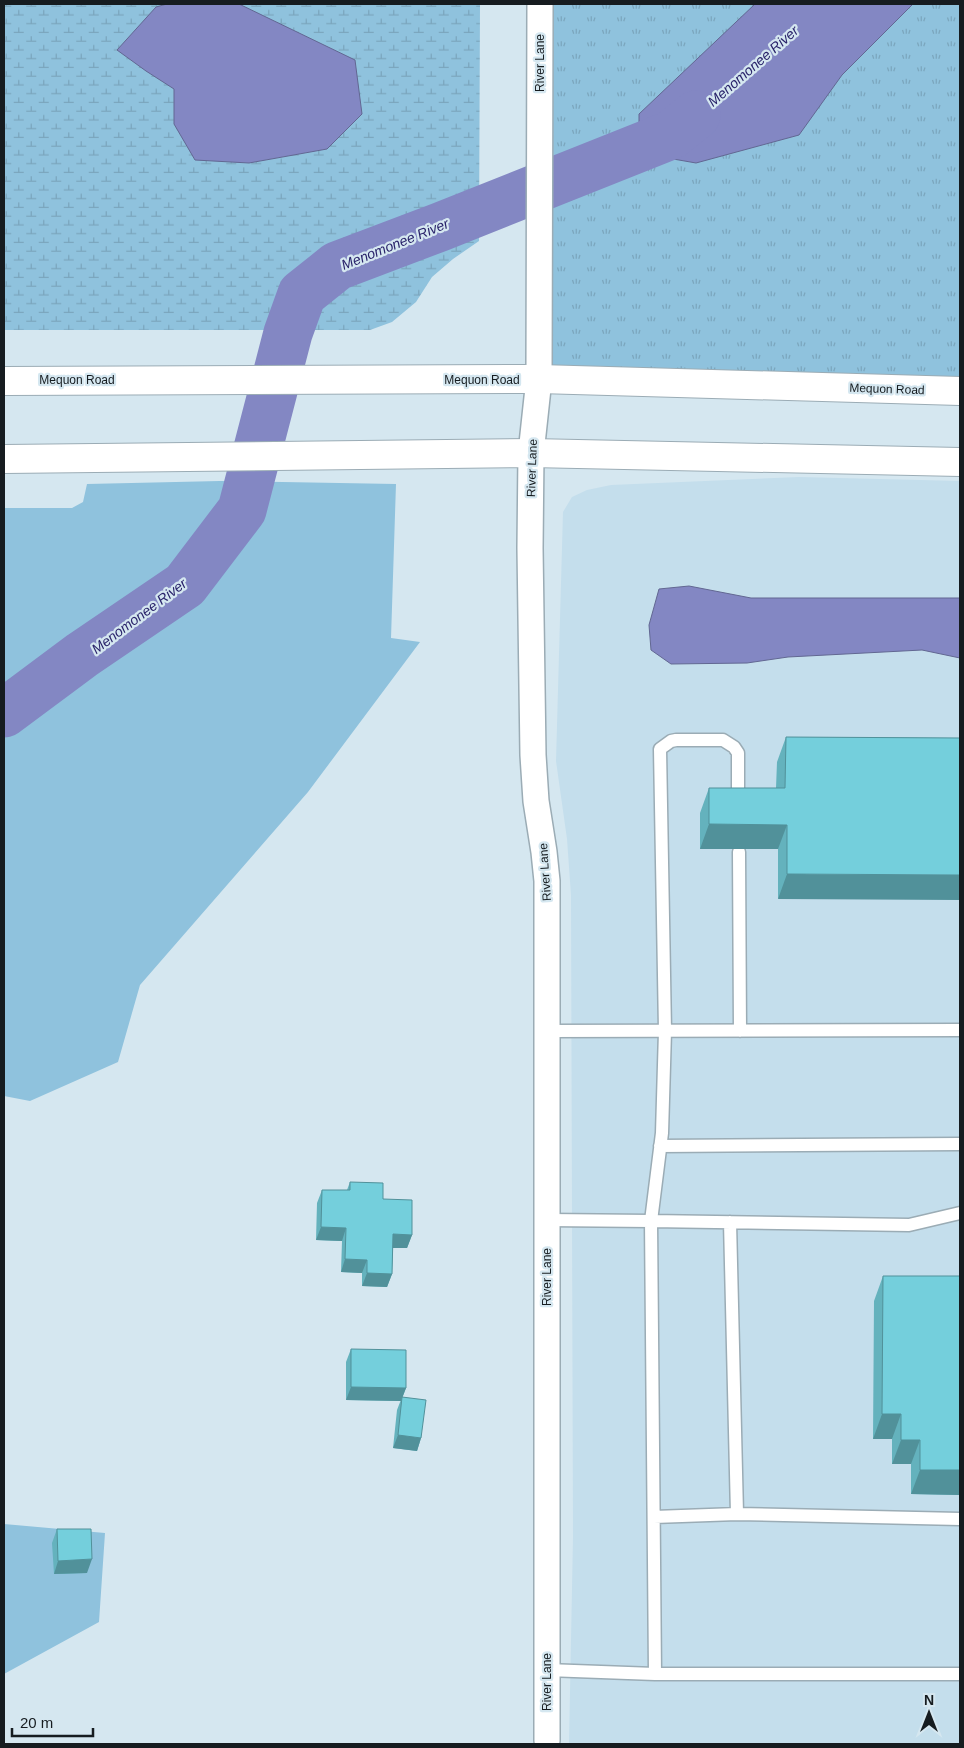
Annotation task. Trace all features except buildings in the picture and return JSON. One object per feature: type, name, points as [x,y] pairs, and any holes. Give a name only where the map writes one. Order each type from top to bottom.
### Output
[{"type":"main road","name":"Mequon Road","points":[[4,380],[539,380],[960,391]]},
{"type":"main road","points":[[4,459],[531,453],[960,462]]},
{"type":"street","name":"River Lane","points":[[540,4],[539,380],[531,453],[530,548],[536,801],[547,881],[547,1741]]},
{"type":"lane","points":[[655,1674],[651,1221],[660,1146],[665,1031],[660,749],[670,741],[676,740],[724,740],[734,746],[738,753],[738,804]]},
{"type":"lane","points":[[739,852],[740,1031]]},
{"type":"lane","points":[[547,1031],[960,1030]]},
{"type":"lane","points":[[660,1146],[960,1144]]},
{"type":"lane","points":[[547,1220],[909,1225],[960,1213]]},
{"type":"lane","points":[[730,1222],[737,1514]]},
{"type":"lane","points":[[654,1517],[737,1514],[960,1519]]},
{"type":"lane","points":[[547,1670],[655,1674],[960,1674]]},
{"type":"shaded area","points":[[799,477],[960,481],[960,1744],[569,1744],[573,1537],[571,895],[567,839],[556,761],[563,512],[572,497],[587,490],[611,485]]},
{"type":"green space","points":[[4,4],[480,4],[479,241],[453,259],[432,277],[416,302],[392,322],[370,330],[4,330]]},
{"type":"green space","points":[[540,4],[960,4],[960,391],[539,379]]},
{"type":"green space","points":[[220,481],[396,484],[391,638],[420,642],[308,792],[140,985],[118,1062],[30,1101],[4,1096],[4,508],[72,508],[83,502],[87,484]]},
{"type":"green space","points":[[4,1524],[105,1533],[99,1622],[4,1674]]},
{"type":"water","points":[[167,4],[239,4],[355,60],[362,114],[327,149],[249,163],[195,160],[174,124],[174,89],[117,50],[156,7]]},
{"type":"water","points":[[755,4],[913,4],[842,75],[799,135],[696,163],[639,153],[639,114]]},
{"type":"water","points":[[689,586],[751,598],[960,598],[960,658],[922,650],[788,657],[747,663],[671,664],[651,650],[649,625],[659,589]]},
{"type":"waterway","name":"Menomonee River","points":[[4,713],[82,655],[185,585],[242,510],[288,333],[302,294],[337,266],[671,135],[696,115]]}]
